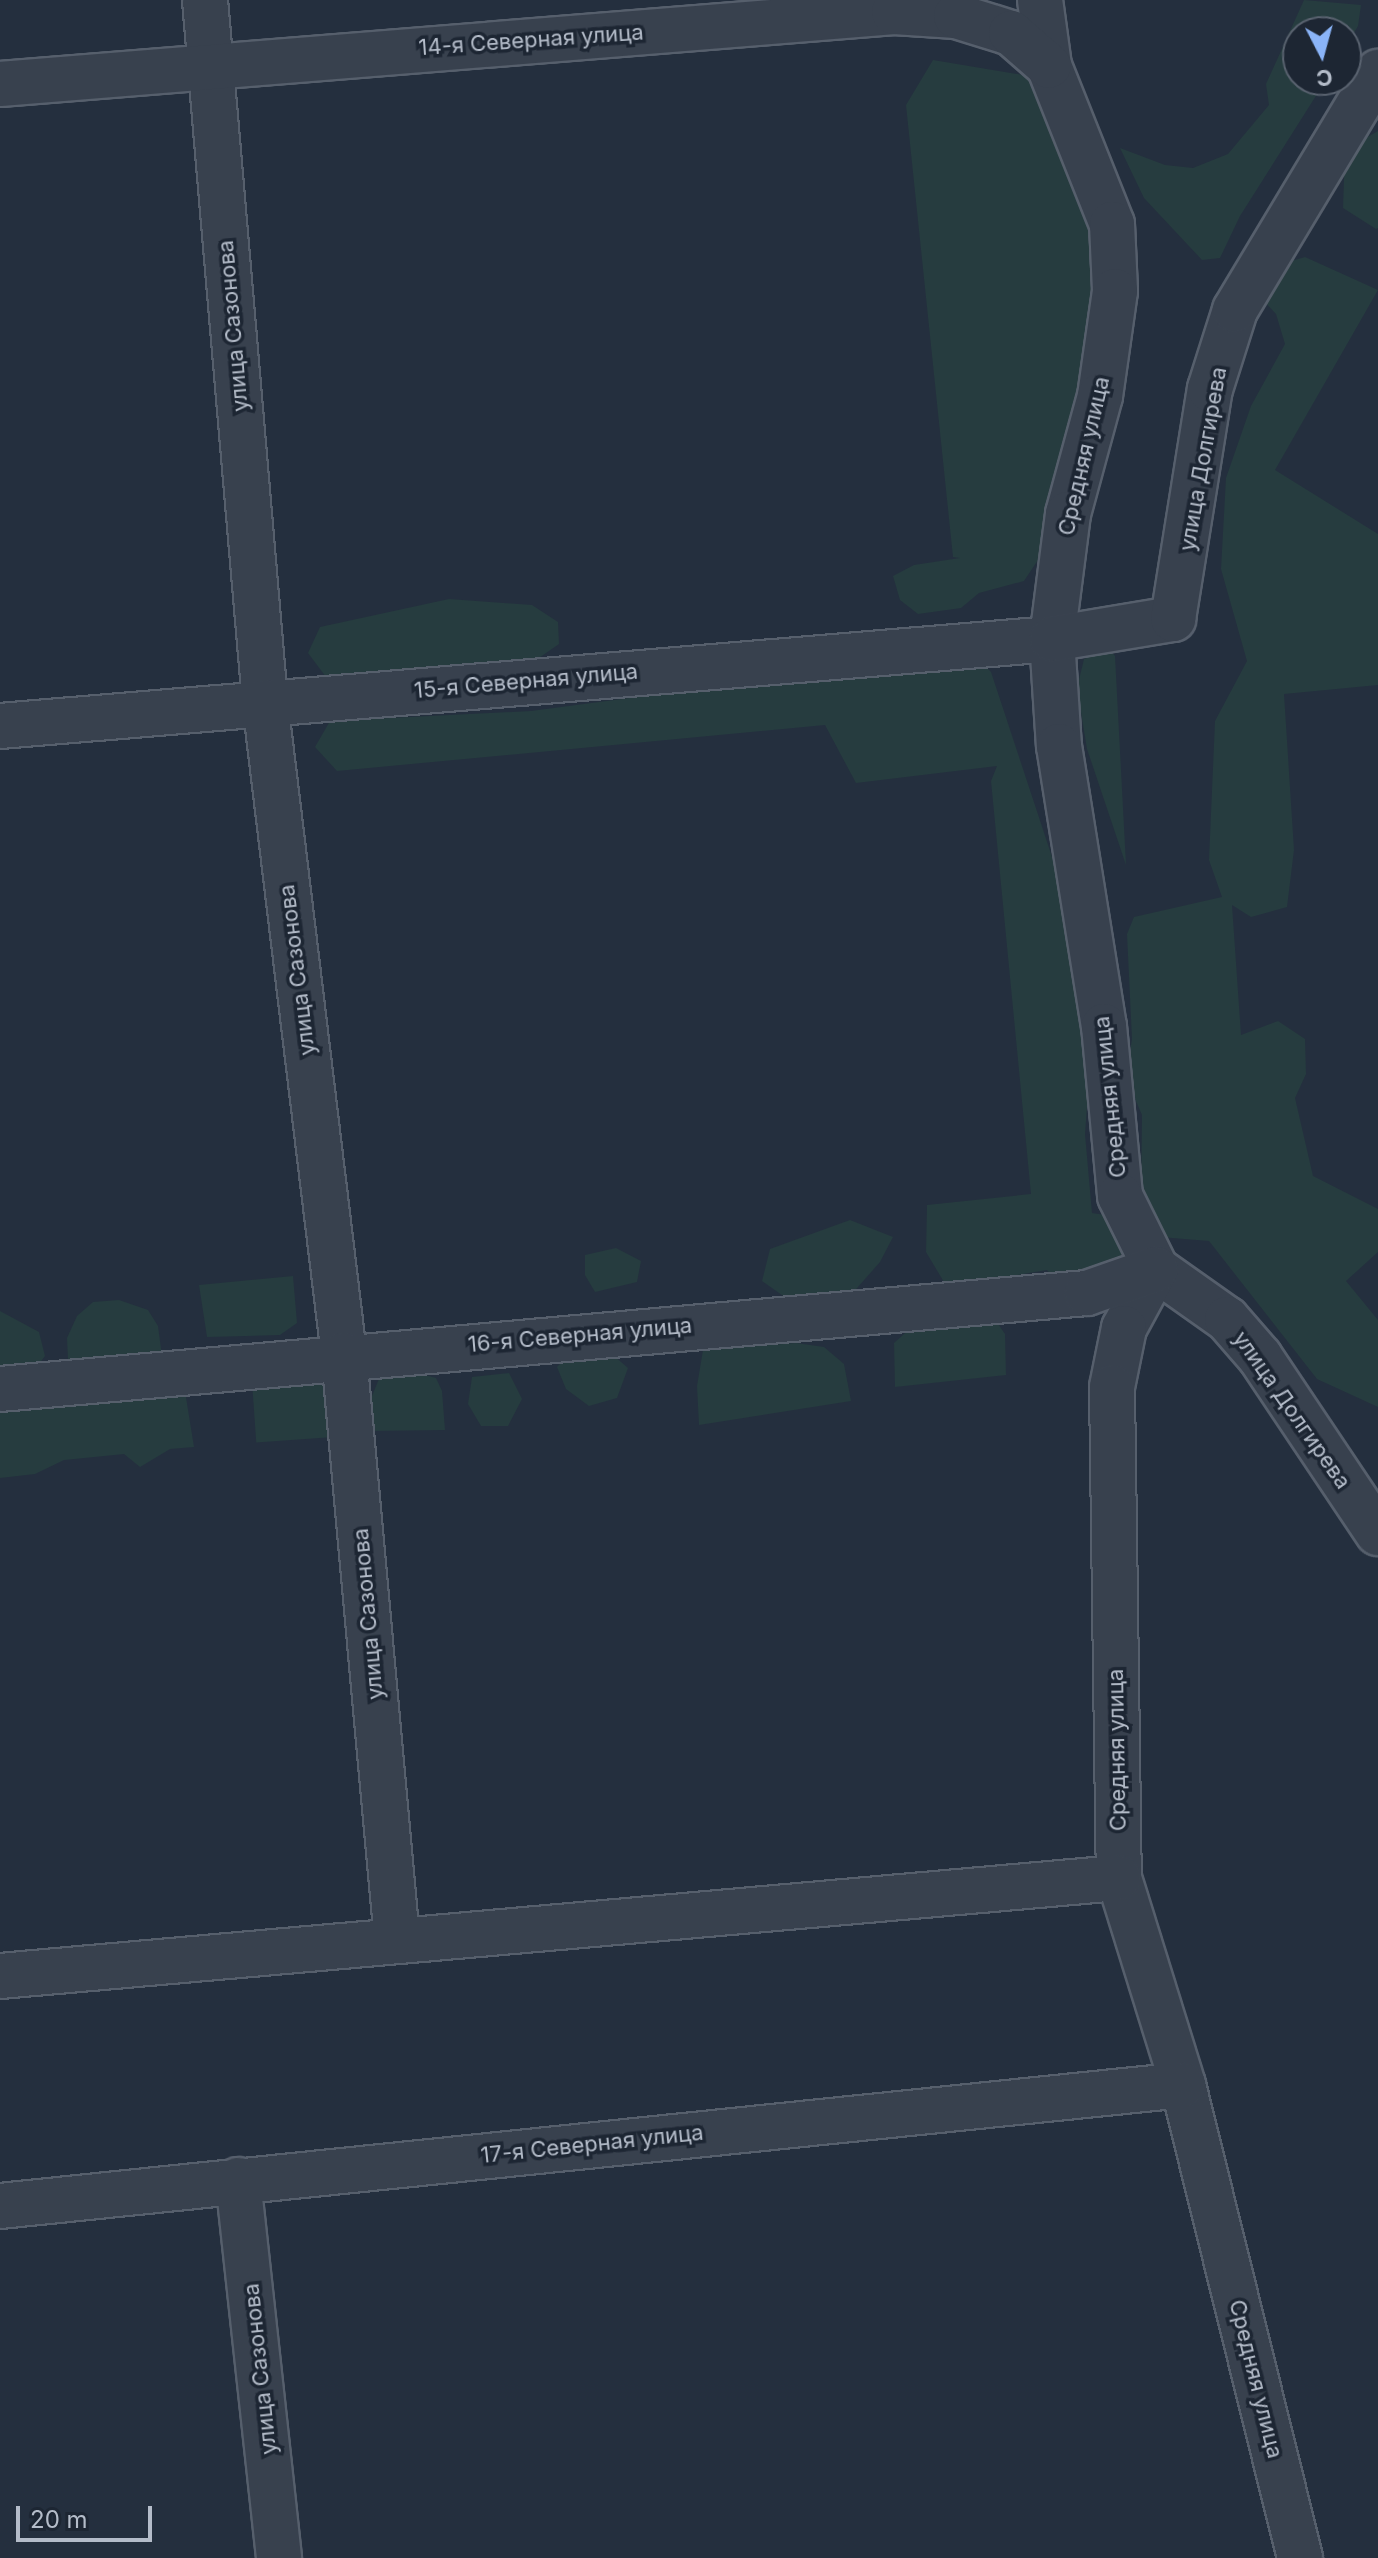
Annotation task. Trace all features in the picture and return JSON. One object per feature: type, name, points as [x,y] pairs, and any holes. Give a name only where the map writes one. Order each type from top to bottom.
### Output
[{"type":"street","name":"улица Сазонова","points":[[205,0],[265,702],[344,1355],[397,1940]]},
{"type":"street","name":"Средняя улица","points":[[1040,0],[1049,66],[1112,224],[1115,291],[1100,396],[1068,514],[1052,639],[1059,746],[1104,1026],[1120,1196],[1156,1269],[1124,1328],[1112,1387],[1119,1878],[1183,2085],[1300,2558]]},
{"type":"street","name":"14-я Северная улица","points":[[0,84],[211,64],[894,12],[956,16],[1011,33],[1049,66]]},
{"type":"street","name":"улица Долгирева","points":[[1052,639],[1173,619],[1210,389],[1235,310],[1378,72]]},
{"type":"street","name":"15-я Северная улица","points":[[0,726],[1052,639]]},
{"type":"street","name":"улица Долгирева","points":[[1156,1269],[1227,1319],[1260,1357],[1378,1533]]},
{"type":"street","name":"16-я Северная улица","points":[[0,1389],[344,1355],[1087,1293],[1156,1269]]},
{"type":"street","points":[[0,1976],[1119,1878]]},
{"type":"street","name":"17-я Северная улица","points":[[0,2206],[1183,2085]]},
{"type":"street","name":"улица Сазонова","points":[[238,2180],[279,2558]]},
{"type":"green space","points":[[1304,0],[1361,5],[1359,16],[1297,16]]},
{"type":"green space","points":[[1282,49],[1282,96],[1316,96],[1240,216],[1220,258],[1202,260],[1144,198],[1120,148],[1165,165],[1193,168],[1228,154],[1269,105],[1266,84]]},
{"type":"green space","points":[[933,60],[1029,76],[1058,136],[1103,265],[1054,536],[1024,581],[979,593],[961,608],[918,614],[900,600],[893,576],[914,565],[960,558],[953,557],[906,105]]},
{"type":"green space","points":[[1378,131],[1376,229],[1343,208],[1345,150]]},
{"type":"green space","points":[[1305,257],[1378,290],[1275,470],[1378,534],[1378,685],[1284,694],[1294,850],[1287,907],[1251,917],[1232,905],[1241,1035],[1278,1021],[1305,1039],[1306,1074],[1295,1098],[1313,1176],[1378,1209],[1378,1252],[1346,1281],[1378,1320],[1378,1407],[1317,1379],[1209,1241],[1160,1237],[1141,1198],[1142,1115],[1126,1078],[1132,1039],[1127,934],[1134,917],[1222,897],[1209,860],[1215,721],[1247,661],[1221,569],[1226,478],[1251,406],[1285,344],[1276,314],[1252,288],[1271,267]]},
{"type":"green space","points":[[449,599],[532,605],[558,622],[559,644],[536,660],[326,677],[308,653],[320,627]]},
{"type":"green space","points":[[1110,650],[1115,656],[1126,865],[1087,749],[1077,688],[1084,659]]},
{"type":"green space","points":[[972,653],[991,672],[1057,872],[1077,970],[1089,1078],[1085,1134],[1092,1213],[1112,1216],[1123,1251],[1113,1269],[1056,1280],[1047,1270],[947,1287],[926,1252],[927,1205],[1031,1194],[991,781],[997,766],[856,783],[825,725],[337,771],[315,747],[330,721],[531,711]]},
{"type":"green space","points":[[850,1220],[893,1237],[880,1262],[850,1296],[796,1305],[762,1281],[770,1249]]},
{"type":"green space","points":[[616,1248],[641,1261],[637,1282],[595,1292],[585,1275],[585,1255]]},
{"type":"green space","points":[[293,1276],[297,1323],[280,1335],[207,1337],[199,1285]]},
{"type":"green space","points":[[119,1300],[148,1310],[158,1326],[162,1356],[68,1360],[67,1338],[77,1316],[93,1302]]},
{"type":"green space","points":[[0,1311],[39,1332],[45,1356],[35,1369],[0,1371]]},
{"type":"green space","points":[[992,1315],[1005,1334],[1006,1375],[895,1387],[894,1343],[913,1326]]},
{"type":"green space","points":[[796,1343],[824,1347],[844,1364],[851,1401],[699,1425],[697,1386],[703,1350]]},
{"type":"green space","points":[[575,1349],[613,1355],[628,1368],[617,1398],[589,1406],[566,1389],[557,1367]]},
{"type":"green space","points":[[385,1364],[436,1378],[442,1391],[445,1430],[370,1431],[372,1396]]},
{"type":"green space","points":[[509,1373],[522,1399],[508,1426],[481,1426],[468,1404],[472,1377]]},
{"type":"green space","points":[[333,1379],[337,1437],[256,1443],[252,1385]]},
{"type":"green space","points":[[184,1385],[194,1447],[170,1449],[140,1467],[124,1454],[64,1460],[35,1474],[0,1478],[0,1403]]}]
